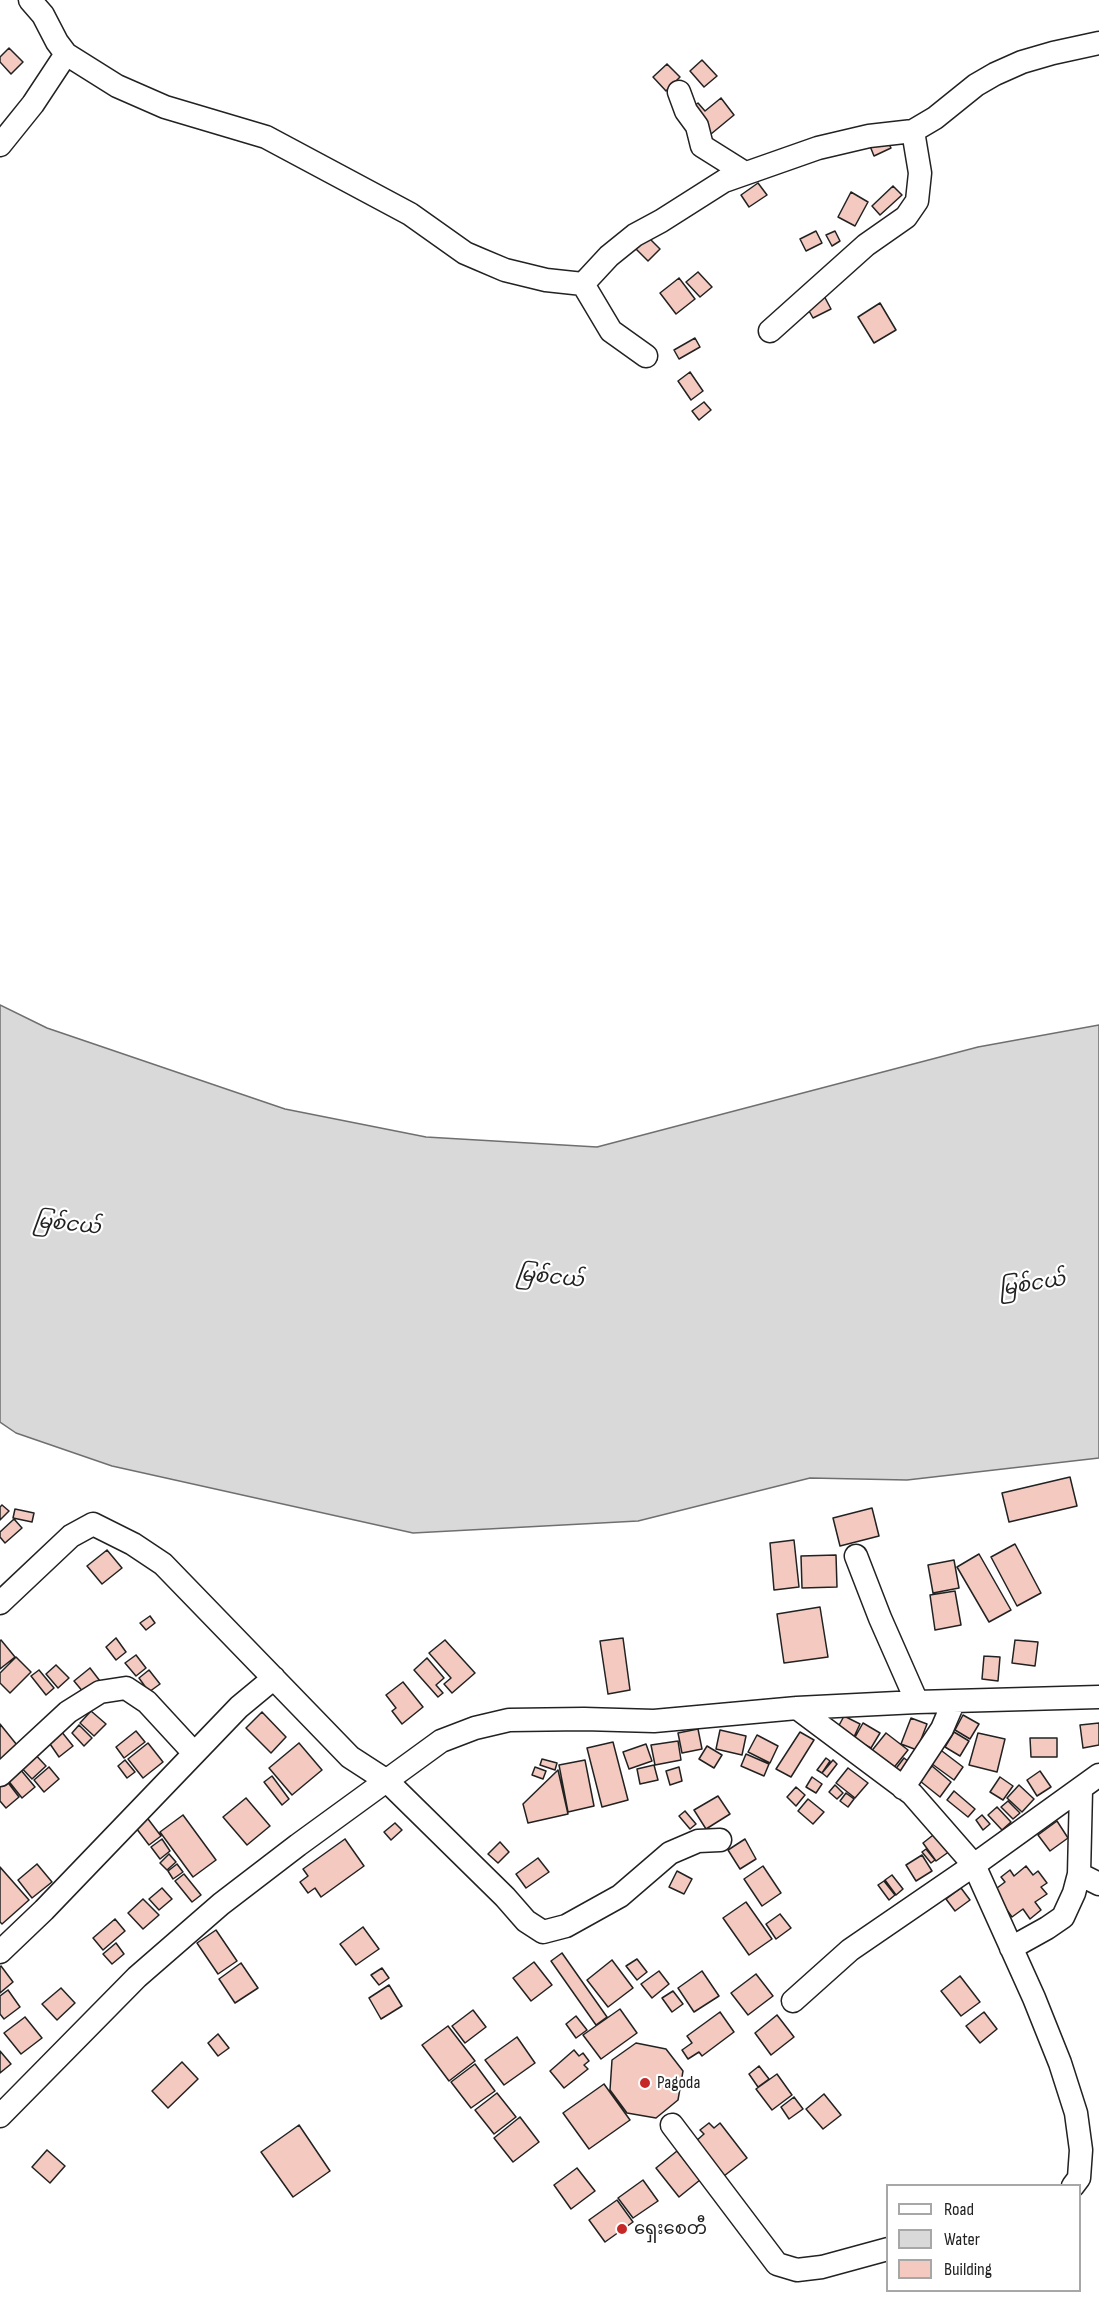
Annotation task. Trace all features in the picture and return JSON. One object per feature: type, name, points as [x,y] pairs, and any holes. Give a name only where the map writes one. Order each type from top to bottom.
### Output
[{"type":"street","points":[[30,0],[43,15],[66,54],[117,86],[165,107],[266,137],[410,214],[478,260],[546,280],[583,284]]},
{"type":"street","points":[[583,284],[609,256],[635,235],[724,181],[818,148],[869,136],[913,131],[935,118],[976,85],[996,74],[1032,58],[1099,44]]},
{"type":"street","points":[[0,145],[33,104],[66,54]]},
{"type":"street","points":[[679,92],[686,111],[697,126],[702,146],[745,173]]},
{"type":"street","points":[[770,331],[866,244],[906,217],[917,201],[920,173],[913,131]]},
{"type":"street","points":[[583,284],[611,332],[646,356]]},
{"type":"street","points":[[0,1603],[71,1536],[93,1524],[133,1544],[163,1564],[350,1757],[387,1781],[526,1921],[543,1932],[566,1926],[620,1896],[670,1853],[698,1841],[720,1840]]},
{"type":"street","points":[[856,1556],[917,1702]]},
{"type":"street","points":[[0,1952],[44,1910],[238,1707],[274,1678]]},
{"type":"street","points":[[0,1775],[68,1712],[100,1692],[126,1688],[147,1702],[194,1753]]},
{"type":"street","points":[[0,2116],[137,1977],[221,1904],[441,1741],[475,1728],[509,1720],[654,1721],[797,1708],[1099,1697]]},
{"type":"street","points":[[903,1788],[942,1729],[954,1701]]},
{"type":"street","points":[[797,1708],[912,1794],[974,1865],[1034,1998],[1056,2052],[1076,2113],[1081,2150],[1078,2178],[1074,2184]]},
{"type":"street","points":[[793,2001],[850,1950],[1081,1790],[1099,1775]]},
{"type":"street","points":[[1011,1948],[1063,1917],[1074,1893],[1089,1879],[1081,1790]]},
{"type":"street","points":[[672,2125],[777,2264],[797,2270],[814,2268],[886,2250]]},
{"type":"water","name":"မြစ်ငယ်","points":[[0,1005],[47,1028],[285,1109],[426,1137],[597,1147],[978,1047],[1099,1025],[1099,1458],[907,1480],[810,1478],[638,1521],[413,1533],[112,1466],[16,1433],[0,1422]]},
{"type":"building","points":[[9,48],[23,62],[11,74],[0,62],[0,57]]},
{"type":"building","points":[[702,60],[717,76],[704,87],[690,71]]},
{"type":"building","points":[[667,64],[680,77],[666,91],[653,77]]},
{"type":"building","points":[[721,98],[734,115],[711,134],[690,109],[698,103],[705,111]]},
{"type":"building","points":[[886,138],[891,148],[874,156],[870,146]]},
{"type":"building","points":[[758,183],[767,195],[749,207],[741,195]]},
{"type":"building","points":[[893,186],[902,195],[880,215],[872,206]]},
{"type":"building","points":[[851,192],[868,202],[855,226],[838,217]]},
{"type":"building","points":[[816,231],[822,243],[806,251],[800,239]]},
{"type":"building","points":[[835,231],[840,241],[832,246],[826,235]]},
{"type":"building","points":[[643,232],[660,249],[648,261],[631,244]]},
{"type":"building","points":[[698,272],[712,287],[700,297],[686,282]]},
{"type":"building","points":[[679,278],[695,299],[676,314],[660,293]]},
{"type":"building","points":[[822,292],[831,309],[813,318],[804,302]]},
{"type":"building","points":[[880,303],[896,330],[874,343],[858,317]]},
{"type":"building","points":[[695,338],[700,347],[679,359],[674,350]]},
{"type":"building","points":[[690,372],[703,391],[691,400],[678,381]]},
{"type":"building","points":[[704,402],[711,410],[699,420],[692,411]]},
{"type":"building","points":[[1070,1477],[1077,1506],[1009,1522],[1002,1493]]},
{"type":"building","points":[[2,1505],[9,1511],[0,1520],[0,1507]]},
{"type":"building","points":[[872,1508],[879,1536],[840,1546],[833,1518]]},
{"type":"building","points":[[15,1509],[34,1513],[32,1522],[13,1518]]},
{"type":"building","points":[[14,1519],[22,1528],[5,1543],[0,1537],[0,1532]]},
{"type":"building","points":[[794,1540],[799,1587],[774,1590],[770,1543]]},
{"type":"building","points":[[1015,1544],[1041,1593],[1017,1606],[991,1557]]},
{"type":"building","points":[[107,1550],[122,1568],[102,1584],[87,1566]]},
{"type":"building","points":[[979,1554],[1011,1610],[989,1622],[957,1567]]},
{"type":"building","points":[[836,1555],[837,1587],[802,1588],[801,1556]]},
{"type":"building","points":[[954,1560],[959,1588],[933,1593],[928,1565]]},
{"type":"building","points":[[955,1591],[961,1625],[935,1630],[930,1595]]},
{"type":"building","points":[[820,1607],[828,1657],[784,1663],[777,1614]]},
{"type":"building","points":[[150,1616],[155,1623],[146,1630],[140,1623]]},
{"type":"building","points":[[116,1638],[126,1652],[116,1660],[106,1647]]},
{"type":"building","points":[[623,1638],[630,1690],[608,1694],[600,1641]]},
{"type":"building","points":[[445,1640],[475,1673],[452,1693],[444,1684],[451,1678],[429,1653]]},
{"type":"building","points":[[1015,1640],[1038,1642],[1035,1666],[1012,1663]]},
{"type":"building","points":[[0,1641],[15,1657],[0,1669]]},
{"type":"building","points":[[136,1655],[146,1668],[136,1676],[125,1663]]},
{"type":"building","points":[[984,1656],[1000,1657],[998,1681],[982,1679]]},
{"type":"building","points":[[16,1657],[31,1672],[10,1693],[0,1683],[0,1673]]},
{"type":"building","points":[[427,1658],[444,1678],[436,1685],[443,1693],[438,1697],[414,1670]]},
{"type":"building","points":[[56,1665],[69,1678],[58,1688],[46,1674]]},
{"type":"building","points":[[90,1668],[100,1681],[84,1693],[74,1681]]},
{"type":"building","points":[[39,1670],[54,1688],[46,1695],[31,1676]]},
{"type":"building","points":[[149,1670],[160,1684],[149,1692],[139,1678]]},
{"type":"building","points":[[403,1682],[423,1707],[402,1724],[392,1711],[396,1708],[386,1695]]},
{"type":"building","points":[[91,1711],[106,1724],[94,1736],[80,1723]]},
{"type":"building","points":[[262,1712],[286,1737],[271,1753],[246,1728]]},
{"type":"building","points":[[963,1715],[979,1724],[970,1739],[955,1730]]},
{"type":"building","points":[[844,1716],[860,1724],[853,1739],[836,1731]]},
{"type":"building","points":[[911,1718],[927,1724],[917,1750],[901,1744]]},
{"type":"building","points":[[863,1723],[880,1733],[871,1748],[854,1739]]},
{"type":"building","points":[[1099,1723],[1099,1745],[1083,1748],[1080,1725]]},
{"type":"building","points":[[0,1724],[21,1750],[0,1767]]},
{"type":"building","points":[[79,1725],[92,1738],[84,1746],[72,1733]]},
{"type":"building","points":[[698,1729],[702,1749],[682,1753],[678,1733]]},
{"type":"building","points":[[720,1730],[746,1736],[742,1755],[716,1749]]},
{"type":"building","points":[[61,1731],[73,1746],[59,1757],[48,1741]]},
{"type":"building","points":[[136,1731],[145,1742],[124,1758],[116,1747]]},
{"type":"building","points":[[800,1732],[814,1740],[791,1777],[776,1769]]},
{"type":"building","points":[[954,1732],[969,1741],[960,1756],[945,1747]]},
{"type":"building","points":[[886,1733],[908,1750],[892,1770],[870,1753]]},
{"type":"building","points":[[978,1733],[1005,1739],[997,1772],[969,1765]]},
{"type":"building","points":[[757,1735],[778,1746],[770,1763],[748,1752]]},
{"type":"building","points":[[1030,1738],[1057,1738],[1057,1757],[1031,1757]]},
{"type":"building","points":[[678,1741],[681,1760],[655,1765],[651,1745]]},
{"type":"building","points":[[613,1742],[628,1800],[602,1807],[587,1748]]},
{"type":"building","points":[[148,1743],[163,1762],[143,1778],[128,1759]]},
{"type":"building","points":[[299,1743],[322,1770],[292,1795],[269,1768]]},
{"type":"building","points":[[646,1744],[652,1761],[629,1769],[623,1752]]},
{"type":"building","points":[[707,1746],[722,1755],[714,1768],[699,1759]]},
{"type":"building","points":[[938,1748],[963,1767],[954,1780],[928,1761]]},
{"type":"building","points":[[31,1750],[46,1766],[32,1779],[17,1763]]},
{"type":"building","points":[[746,1754],[769,1764],[764,1776],[741,1766]]},
{"type":"building","points":[[826,1758],[830,1761],[822,1773],[817,1770]]},
{"type":"building","points":[[904,1758],[914,1766],[904,1779],[894,1771]]},
{"type":"building","points":[[542,1759],[557,1763],[555,1770],[540,1765]]},
{"type":"building","points":[[125,1760],[135,1772],[127,1778],[118,1766]]},
{"type":"building","points":[[585,1760],[594,1806],[568,1812],[559,1765]]},
{"type":"building","points":[[833,1760],[837,1764],[827,1777],[822,1773]]},
{"type":"building","points":[[654,1765],[658,1780],[640,1784],[637,1769]]},
{"type":"building","points":[[932,1766],[951,1782],[940,1797],[920,1781]]},
{"type":"building","points":[[49,1767],[59,1779],[44,1792],[34,1780]]},
{"type":"building","points":[[535,1767],[546,1771],[543,1779],[532,1775]]},
{"type":"building","points":[[679,1767],[682,1781],[670,1785],[666,1771]]},
{"type":"building","points":[[848,1768],[868,1783],[855,1798],[836,1783]]},
{"type":"building","points":[[20,1769],[35,1787],[22,1798],[7,1779]]},
{"type":"building","points":[[558,1770],[568,1814],[528,1823],[523,1804]]},
{"type":"building","points":[[1040,1771],[1051,1787],[1037,1796],[1027,1780]]},
{"type":"building","points":[[272,1776],[289,1799],[282,1805],[264,1782]]},
{"type":"building","points":[[812,1777],[822,1784],[816,1793],[806,1787]]},
{"type":"building","points":[[1000,1777],[1013,1786],[1003,1800],[990,1792]]},
{"type":"building","points":[[6,1780],[19,1797],[6,1808],[0,1801],[0,1784]]},
{"type":"building","points":[[835,1785],[843,1793],[837,1799],[829,1792]]},
{"type":"building","points":[[1019,1785],[1034,1799],[1022,1812],[1007,1798]]},
{"type":"building","points":[[796,1787],[805,1795],[796,1806],[787,1797]]},
{"type":"building","points":[[954,1791],[975,1809],[968,1817],[947,1800]]},
{"type":"building","points":[[846,1793],[854,1799],[848,1807],[840,1801]]},
{"type":"building","points":[[718,1796],[730,1814],[706,1829],[694,1810]]},
{"type":"building","points":[[246,1798],[270,1826],[247,1845],[223,1817]]},
{"type":"building","points":[[808,1799],[824,1812],[813,1824],[798,1811]]},
{"type":"building","points":[[1008,1801],[1020,1813],[1013,1819],[1001,1807]]},
{"type":"building","points":[[997,1807],[1011,1822],[1002,1830],[988,1815]]},
{"type":"building","points":[[685,1811],[696,1824],[690,1829],[679,1816]]},
{"type":"building","points":[[145,1815],[161,1836],[149,1845],[133,1824]]},
{"type":"building","points":[[183,1815],[216,1860],[193,1877],[160,1832]]},
{"type":"building","points":[[982,1815],[990,1824],[983,1830],[976,1820]]},
{"type":"building","points":[[1057,1821],[1068,1838],[1050,1851],[1038,1835]]},
{"type":"building","points":[[395,1823],[402,1830],[391,1840],[384,1832]]},
{"type":"building","points":[[937,1832],[950,1851],[936,1861],[923,1843]]},
{"type":"building","points":[[162,1839],[170,1851],[160,1859],[151,1847]]},
{"type":"building","points":[[345,1839],[364,1866],[321,1897],[315,1888],[308,1893],[300,1882],[308,1876],[303,1869]]},
{"type":"building","points":[[745,1839],[756,1859],[740,1869],[728,1850]]},
{"type":"building","points":[[500,1842],[509,1852],[498,1863],[488,1854]]},
{"type":"building","points":[[926,1849],[935,1860],[931,1863],[922,1852]]},
{"type":"building","points":[[169,1854],[176,1862],[167,1870],[160,1863]]},
{"type":"building","points":[[922,1855],[932,1871],[916,1881],[906,1865]]},
{"type":"building","points":[[538,1858],[549,1872],[526,1888],[516,1874]]},
{"type":"building","points":[[37,1864],[52,1882],[32,1898],[18,1880]]},
{"type":"building","points":[[177,1864],[183,1872],[173,1879],[168,1871]]},
{"type":"building","points":[[763,1866],[781,1893],[762,1906],[744,1879]]},
{"type":"building","points":[[1026,1866],[1033,1875],[1038,1871],[1047,1883],[1041,1887],[1047,1894],[1035,1902],[1041,1910],[1030,1919],[1023,1909],[1012,1917],[993,1891],[1005,1882],[1001,1877],[1010,1870],[1014,1876]]},
{"type":"building","points":[[0,1867],[29,1900],[2,1924],[0,1922]]},
{"type":"building","points":[[677,1871],[692,1879],[684,1894],[669,1887]]},
{"type":"building","points":[[184,1874],[201,1895],[192,1902],[175,1881]]},
{"type":"building","points":[[892,1875],[903,1889],[896,1895],[885,1880]]},
{"type":"building","points":[[884,1881],[895,1895],[889,1900],[878,1885]]},
{"type":"building","points":[[162,1888],[172,1899],[159,1910],[149,1899]]},
{"type":"building","points":[[961,1888],[970,1900],[955,1911],[946,1899]]},
{"type":"building","points":[[143,1899],[159,1915],[143,1929],[128,1913]]},
{"type":"building","points":[[746,1902],[772,1939],[749,1955],[723,1918]]},
{"type":"building","points":[[780,1914],[791,1928],[776,1939],[766,1924]]},
{"type":"building","points":[[115,1919],[125,1931],[103,1950],[93,1938]]},
{"type":"building","points":[[363,1927],[379,1949],[356,1965],[340,1944]]},
{"type":"building","points":[[216,1930],[237,1961],[218,1974],[197,1943]]},
{"type":"building","points":[[116,1943],[124,1954],[112,1964],[103,1954]]},
{"type":"building","points":[[562,1953],[607,2017],[596,2025],[551,1961]]},
{"type":"building","points":[[637,1959],[647,1972],[637,1980],[626,1966]]},
{"type":"building","points":[[612,1960],[633,1988],[608,2007],[587,1980]]},
{"type":"building","points":[[534,1962],[552,1985],[531,2001],[513,1978]]},
{"type":"building","points":[[241,1963],[258,1988],[235,2003],[219,1979]]},
{"type":"building","points":[[0,1967],[13,1982],[0,1993]]},
{"type":"building","points":[[382,1968],[389,1978],[379,1985],[371,1975]]},
{"type":"building","points":[[659,1971],[669,1984],[652,1998],[641,1984]]},
{"type":"building","points":[[702,1971],[719,1996],[694,2012],[678,1988]]},
{"type":"building","points":[[756,1974],[773,1996],[748,2015],[731,1993]]},
{"type":"building","points":[[960,1976],[980,2002],[961,2016],[941,1991]]},
{"type":"building","points":[[389,1985],[402,2006],[381,2019],[369,1998]]},
{"type":"building","points":[[61,1988],[75,2003],[57,2020],[42,2004]]},
{"type":"building","points":[[8,1990],[20,2007],[4,2019],[0,2014],[0,1996]]},
{"type":"building","points":[[673,1991],[683,2004],[672,2012],[662,1998]]},
{"type":"building","points":[[620,2009],[637,2033],[601,2059],[583,2035]]},
{"type":"building","points":[[473,2010],[486,2027],[465,2043],[452,2026]]},
{"type":"building","points":[[720,2012],[734,2032],[702,2056],[699,2052],[688,2059],[682,2050],[692,2043],[687,2036]]},
{"type":"building","points":[[984,2012],[997,2029],[980,2043],[966,2026]]},
{"type":"building","points":[[777,2015],[794,2037],[771,2055],[755,2033]]},
{"type":"building","points":[[576,2016],[587,2030],[576,2038],[566,2024]]},
{"type":"building","points":[[25,2017],[42,2038],[21,2054],[4,2033]]},
{"type":"building","points":[[448,2026],[475,2061],[449,2081],[422,2045]]},
{"type":"building","points":[[218,2034],[229,2048],[218,2056],[208,2043]]},
{"type":"building","points":[[517,2037],[535,2063],[504,2085],[485,2060]]},
{"type":"building","points":[[636,2043],[666,2049],[683,2071],[678,2100],[656,2118],[627,2113],[610,2090],[612,2060]]},
{"type":"building","points":[[574,2050],[579,2056],[583,2053],[589,2061],[584,2065],[588,2069],[564,2088],[550,2071]]},
{"type":"building","points":[[0,2051],[11,2064],[0,2073]]},
{"type":"building","points":[[182,2062],[198,2079],[168,2108],[152,2091]]},
{"type":"building","points":[[475,2064],[495,2091],[471,2108],[451,2082]]},
{"type":"building","points":[[759,2066],[769,2079],[758,2087],[749,2074]]},
{"type":"building","points":[[777,2074],[792,2095],[772,2110],[756,2089]]},
{"type":"building","points":[[604,2084],[630,2120],[589,2149],[563,2113]]},
{"type":"building","points":[[497,2093],[516,2117],[494,2134],[475,2110]]},
{"type":"building","points":[[824,2094],[841,2115],[823,2129],[806,2109]]},
{"type":"building","points":[[794,2097],[803,2109],[789,2119],[781,2107]]},
{"type":"building","points":[[520,2117],[539,2142],[513,2162],[494,2138]]},
{"type":"building","points":[[709,2123],[714,2128],[720,2123],[747,2158],[724,2176],[696,2141],[704,2134],[700,2130]]},
{"type":"building","points":[[299,2125],[330,2171],[293,2197],[261,2152]]},
{"type":"building","points":[[47,2150],[65,2166],[50,2183],[32,2167]]},
{"type":"building","points":[[677,2151],[700,2180],[679,2197],[656,2168]]},
{"type":"building","points":[[577,2168],[595,2191],[571,2209],[554,2185]]},
{"type":"building","points":[[643,2180],[658,2201],[633,2218],[618,2198]]},
{"type":"building","points":[[617,2200],[633,2222],[605,2242],[589,2220]]},
{"type":"place","name":"Pagoda","points":[[645,2083]]},
{"type":"place","name":"ရှေးစေတီ","points":[[622,2229]]}]
